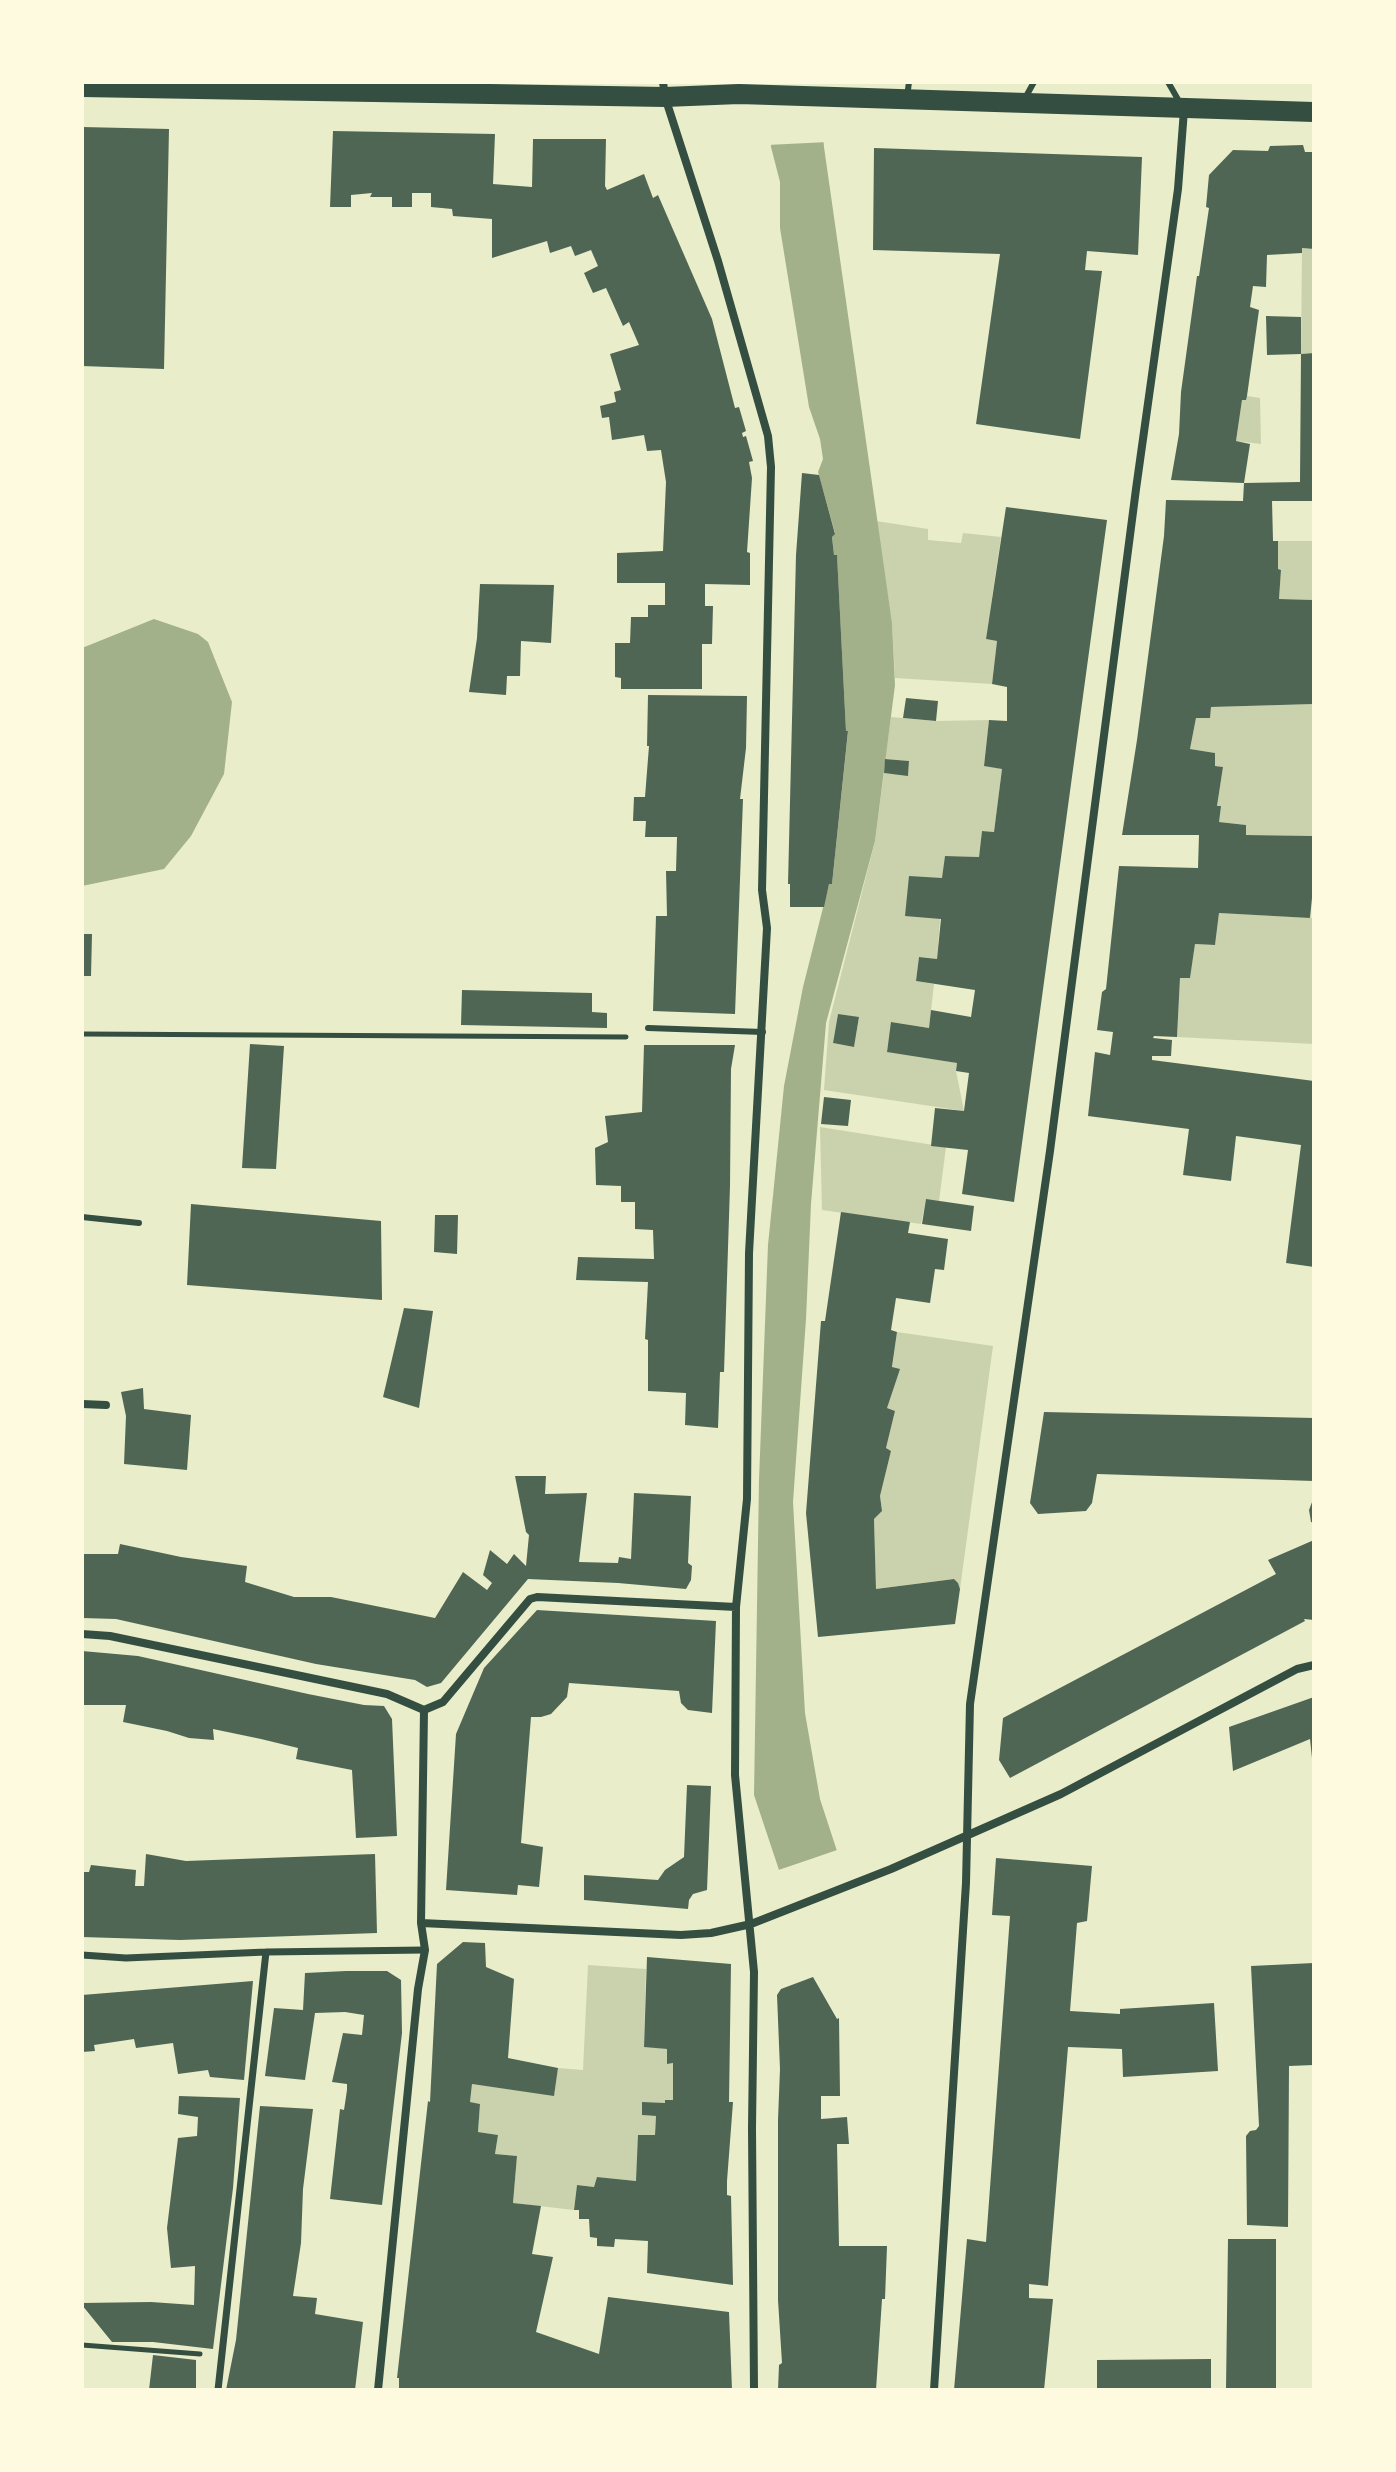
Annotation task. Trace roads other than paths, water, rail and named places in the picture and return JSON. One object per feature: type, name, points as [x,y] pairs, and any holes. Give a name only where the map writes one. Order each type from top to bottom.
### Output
[{"type":"main road","points":[[82,87],[660,87],[848,99],[908,91],[1022,104],[1314,112]]},
{"type":"street","points":[[660,87],[718,261],[768,436],[771,467],[762,890],[767,928],[749,1253],[747,1499],[736,1607],[735,1775],[754,1972],[754,2390]]},
{"type":"street","points":[[934,2390],[968,1836],[970,1704],[1050,1151],[1178,189],[1184,109]]},
{"type":"street","points":[[82,1404],[106,1405]]},
{"type":"street","points":[[82,1634],[110,1636],[387,1694],[424,1710],[443,1702],[530,1599],[736,1607]]},
{"type":"street","points":[[421,1923],[681,1935],[711,1933],[751,1924],[794,1909],[1061,1794],[1297,1669],[1314,1665]]},
{"type":"street","points":[[378,2390],[418,1989],[425,1950],[421,1923],[424,1710]]},
{"type":"street","points":[[82,1955],[126,1958],[425,1950]]},
{"type":"street","points":[[218,2390],[266,1952]]},
{"type":"lane","points":[[1022,104],[1034,82]]},
{"type":"lane","points":[[1168,82],[1184,109]]},
{"type":"lane","points":[[648,1028],[763,1032]]},
{"type":"lane","points":[[82,1217],[139,1223]]}]
